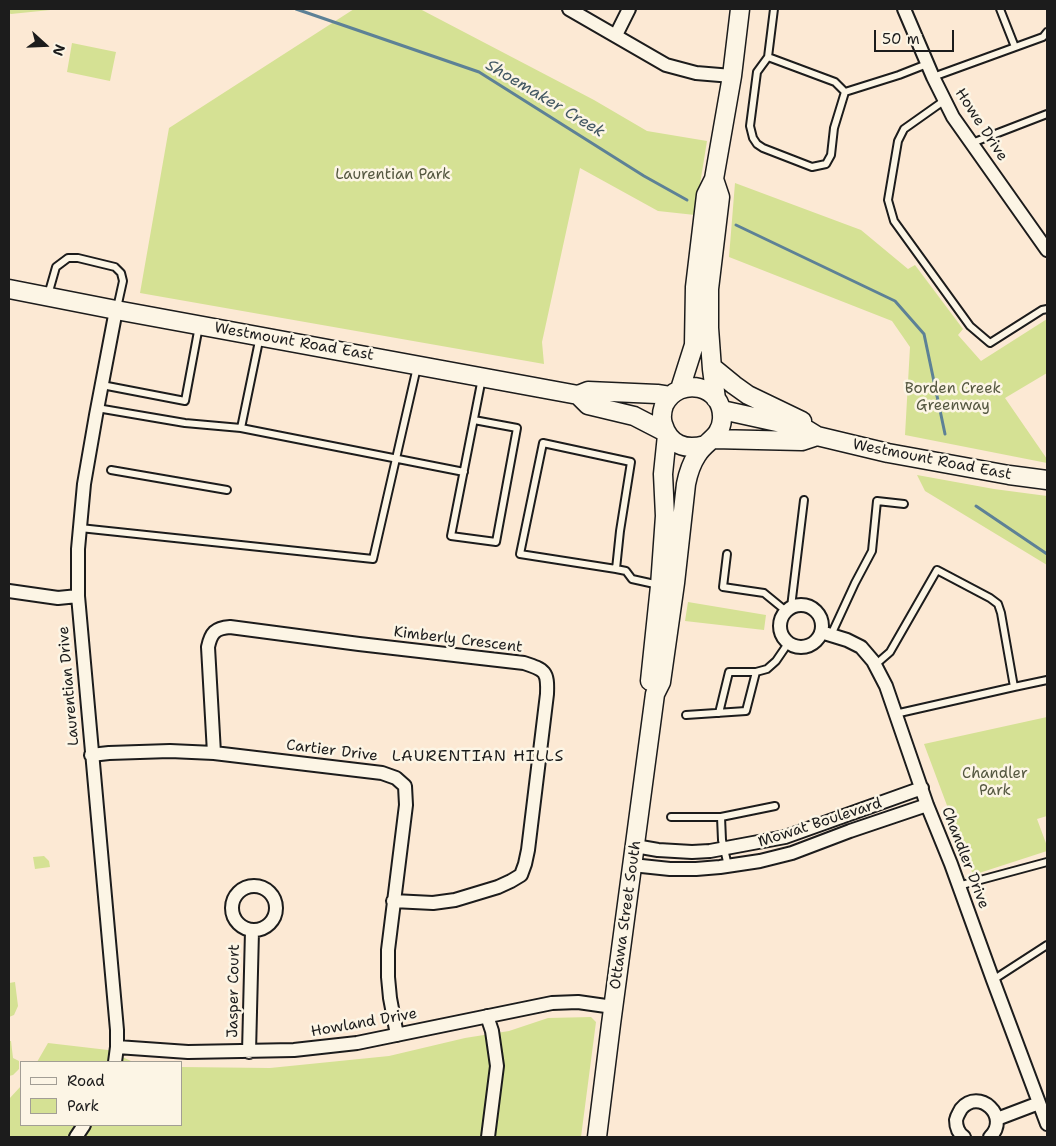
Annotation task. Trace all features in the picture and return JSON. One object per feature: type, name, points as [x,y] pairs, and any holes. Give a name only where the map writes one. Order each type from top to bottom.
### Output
[{"type":"main road","points":[[655,694],[650,680],[665,516],[663,474],[666,433],[661,419],[663,407],[669,393],[694,345],[695,286],[706,195],[714,179],[732,76],[740,9]]},
{"type":"main road","points":[[655,694],[661,682],[663,672],[688,475],[697,455],[718,433],[722,418],[712,367],[709,328],[709,289],[720,197],[714,179]]},
{"type":"main road","name":"Westmount Road East","points":[[9,289],[578,395]]},
{"type":"main road","points":[[669,393],[670,384],[694,345]]},
{"type":"main road","points":[[712,367],[748,395],[814,427],[824,438]]},
{"type":"main road","points":[[688,387],[696,387],[711,393],[719,404],[804,428],[824,438],[802,442],[709,442],[697,447],[688,447],[673,441],[666,433],[634,416],[588,405],[578,395],[588,391],[669,393],[688,387]]},
{"type":"main road","name":"Westmount Road East","points":[[824,438],[888,453],[1047,480]]},
{"type":"main road","name":"Ottawa Street South","points":[[597,1137],[655,694]]},
{"type":"street","points":[[569,9],[666,66],[696,73],[732,76]]},
{"type":"street","points":[[616,35],[628,9]]},
{"type":"street","name":"Howe Drive","points":[[904,9],[927,64],[953,117],[1047,250]]},
{"type":"street","name":"Laurentian Drive","points":[[115,1061],[117,1030],[78,596],[78,549],[84,484],[116,310]]},
{"type":"street","points":[[9,590],[58,598],[78,596]]},
{"type":"street","points":[[802,605],[809,606],[817,612],[826,633],[808,645],[792,645],[786,641],[781,632],[780,622],[788,609],[802,605]]},
{"type":"street","name":"Kimberly Crescent","points":[[214,753],[208,647],[209,640],[214,631],[220,628],[230,627],[524,663],[538,668],[548,680],[547,694],[528,850],[520,875],[511,882],[455,900],[433,903],[393,901]]},
{"type":"street","name":"Chandler Drive","points":[[826,633],[847,640],[861,648],[873,661],[886,686],[927,805],[951,864],[1047,1124]]},
{"type":"street","name":"Cartier Drive","points":[[92,755],[170,751],[214,753],[382,773],[396,778],[405,786],[406,805],[388,950],[390,998],[397,1035]]},
{"type":"street","name":"Mowat Boulevard","points":[[635,846],[658,850],[710,852],[785,837],[922,788]]},
{"type":"street","name":"Mowat Boulevard","points":[[632,865],[670,869],[696,869],[760,861],[792,853],[927,805]]},
{"type":"street","name":"Jasper Court","points":[[249,1052],[252,931]]},
{"type":"street","name":"Howland Drive","points":[[117,1047],[188,1052],[294,1050],[357,1044],[552,1003],[578,1002],[613,1007]]},
{"type":"street","points":[[488,1016],[492,1031],[496,1066],[488,1137]]},
{"type":"street","points":[[964,1137],[960,1134],[956,1121],[958,1114],[970,1102],[986,1104],[995,1113],[997,1119],[996,1126],[994,1133],[990,1137]]},
{"type":"street","points":[[997,1119],[1039,1103]]},
{"type":"street","points":[[76,1137],[83,1126]]},
{"type":"lane","points":[[774,9],[768,57],[757,72],[750,126],[753,138],[757,144],[812,167],[826,164],[831,155],[834,128],[845,92]]},
{"type":"lane","points":[[1000,9],[1015,47]]},
{"type":"lane","points":[[933,77],[1043,37],[1047,32]]},
{"type":"lane","points":[[768,57],[835,82],[845,92]]},
{"type":"lane","points":[[845,92],[927,64]]},
{"type":"lane","points":[[945,100],[904,129],[898,142],[888,200],[894,221],[970,326],[990,343],[1042,310],[1047,309]]},
{"type":"lane","points":[[972,144],[1047,114]]},
{"type":"lane","points":[[48,296],[56,266],[68,258],[78,258],[115,267],[121,274],[124,281],[116,310]]},
{"type":"lane","points":[[102,385],[185,401],[199,325]]},
{"type":"lane","points":[[240,428],[260,336]]},
{"type":"lane","points":[[80,528],[373,559],[418,365]]},
{"type":"lane","points":[[474,420],[517,428],[496,542],[451,536],[482,377]]},
{"type":"lane","points":[[97,408],[185,423],[240,428],[464,472]]},
{"type":"lane","points":[[616,569],[631,462],[543,443],[520,554],[626,571],[632,579],[660,586]]},
{"type":"lane","points":[[111,470],[227,490]]},
{"type":"lane","points":[[727,554],[723,587],[764,593],[788,609],[804,500]]},
{"type":"lane","points":[[826,633],[872,551],[877,501],[904,504]]},
{"type":"lane","points":[[875,665],[890,652],[937,570],[998,604],[1014,687]]},
{"type":"lane","points":[[719,713],[730,672],[756,672],[767,669],[776,661],[789,642]]},
{"type":"lane","points":[[686,715],[746,711],[756,672]]},
{"type":"lane","points":[[895,714],[1047,680]]},
{"type":"lane","points":[[671,817],[721,817],[775,806]]},
{"type":"lane","points":[[844,816],[850,831]]},
{"type":"lane","points":[[721,817],[724,849],[728,866]]},
{"type":"lane","points":[[958,886],[1047,862]]},
{"type":"lane","points":[[993,980],[1047,945]]},
{"type":"green space","points":[[9,9],[60,9],[11,14]]},
{"type":"green space","name":"Laurentian Park","points":[[354,9],[420,9],[594,100],[647,131],[707,141],[695,215],[658,211],[580,168],[542,342],[544,364],[140,293],[169,128]]},
{"type":"green space","points":[[72,43],[116,52],[110,81],[67,72]]},
{"type":"green space","name":"Borden Creek Greenway","points":[[735,183],[861,230],[908,269],[915,265],[963,329],[958,335],[981,361],[1047,319],[1047,373],[1005,398],[1047,459],[1047,463],[905,435],[910,347],[892,321],[729,257]]},
{"type":"green space","points":[[917,475],[994,489],[1047,496],[1047,565],[925,491]]},
{"type":"green space","points":[[688,602],[766,615],[764,630],[685,621]]},
{"type":"green space","name":"Chandler Park","points":[[1047,717],[1047,816],[1037,819],[1047,851],[973,875],[924,744]]},
{"type":"green space","points":[[44,856],[49,861],[50,867],[35,869],[33,857]]},
{"type":"green space","points":[[15,982],[18,1006],[14,1015],[9,1017],[9,983]]},
{"type":"green space","points":[[591,1017],[596,1022],[581,1137],[9,1137],[9,1099],[20,1087],[20,1126],[182,1126],[182,1067],[270,1068],[389,1056],[465,1038],[509,1031],[548,1018]]},
{"type":"green space","points":[[9,1041],[11,1041],[13,1058],[19,1061],[19,1069],[9,1076]]},
{"type":"green space","points":[[48,1043],[108,1050],[131,1061],[38,1061]]},
{"type":"waterway","name":"Shoemaker Creek","points":[[296,9],[479,72],[644,176],[687,200]]},
{"type":"waterway","name":"Shoemaker Creek","points":[[736,225],[895,301],[924,334],[945,434]]},
{"type":"waterway","name":"Shoemaker Creek","points":[[976,506],[1047,554]]},
{"type":"district","name":"LAURENTIAN HILLS","points":[[478,757]]}]
